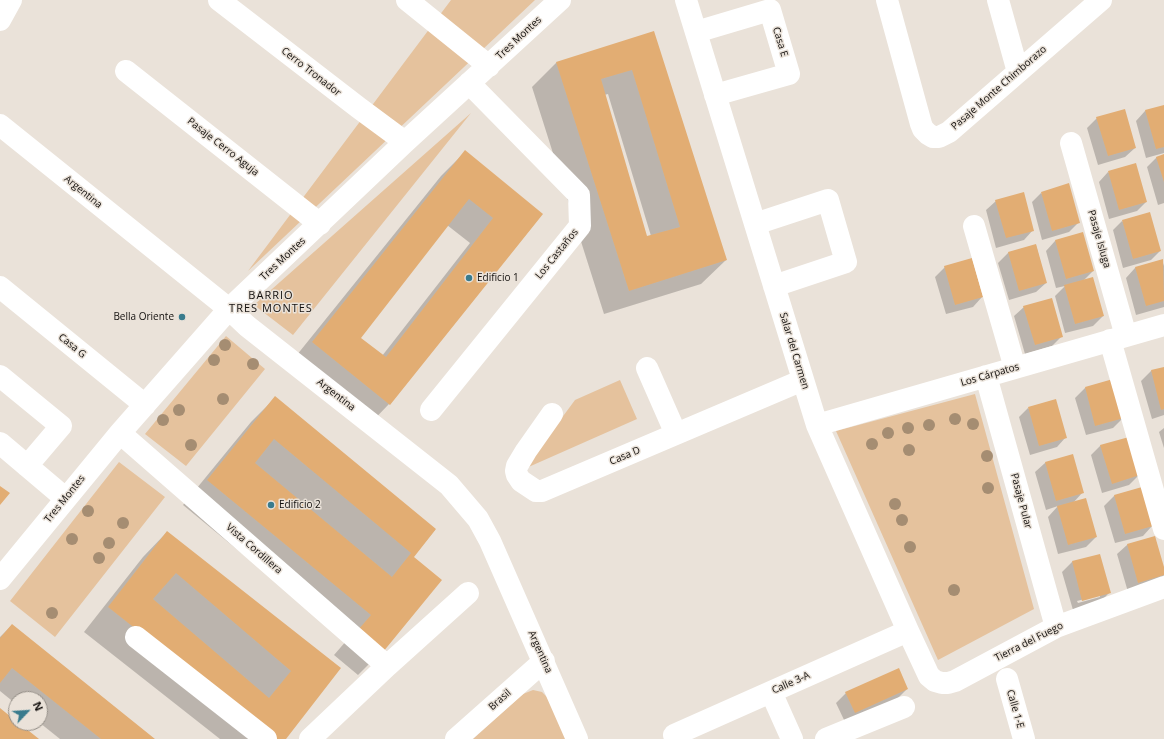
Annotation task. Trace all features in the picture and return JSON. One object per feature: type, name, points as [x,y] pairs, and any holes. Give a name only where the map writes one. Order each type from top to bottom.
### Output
[{"type":"street","points":[[0,20],[11,0]]},
{"type":"street","name":"Cerro Tronador","points":[[219,0],[405,142]]},
{"type":"street","points":[[407,0],[489,66]]},
{"type":"street","name":"Tres Montes","points":[[0,579],[65,498],[228,309],[320,224],[405,142],[560,0]]},
{"type":"street","name":"Salar del Carmen","points":[[686,0],[817,425],[929,676],[935,681],[942,683]]},
{"type":"street","name":"Pasaje Monte Chimborazo","points":[[887,0],[923,130],[933,137],[944,135],[1101,0]]},
{"type":"street","points":[[998,0],[1018,72]]},
{"type":"street","name":"Casa E","points":[[696,32],[770,10],[789,74],[715,96]]},
{"type":"street","name":"Pasaje Cerro Aguja","points":[[126,71],[320,224]]},
{"type":"street","name":"Los Castaños","points":[[431,410],[580,226],[579,195],[469,83]]},
{"type":"street","name":"Argentina","points":[[0,125],[247,326],[449,485],[478,519],[500,561],[577,739]]},
{"type":"street","name":"Pasaje Isluga","points":[[1071,143],[1164,529]]},
{"type":"street","points":[[755,224],[828,200],[846,262],[774,286]]},
{"type":"street","points":[[974,226],[1015,368]]},
{"type":"street","name":"Casa G","points":[[0,288],[145,405]]},
{"type":"street","name":"Los Cárpatos","points":[[817,425],[1164,325]]},
{"type":"street","points":[[647,368],[676,434]]},
{"type":"street","points":[[0,376],[61,426],[27,466]]},
{"type":"street","name":"Pasaje Pular","points":[[986,376],[1056,627]]},
{"type":"street","name":"Casa D","points":[[552,414],[517,466],[517,475],[522,481],[536,491],[542,491],[803,380]]},
{"type":"street","name":"Vista Cordillera","points":[[120,433],[387,666]]},
{"type":"street","points":[[0,443],[65,498]]},
{"type":"street","name":"Tierra del Fuego","points":[[942,683],[955,681],[1056,627],[1164,587]]},
{"type":"street","points":[[310,739],[387,666],[468,593]]},
{"type":"street","name":"Calle 3-A","points":[[674,735],[908,631]]},
{"type":"street","points":[[136,637],[266,739]]},
{"type":"street","name":"Brasil","points":[[456,739],[544,661]]},
{"type":"street","name":"Calle 1-E","points":[[1007,678],[1024,739]]},
{"type":"street","points":[[771,692],[792,739]]},
{"type":"street","points":[[826,739],[904,707]]},
{"type":"shaded area","points":[[451,0],[535,0],[248,271]]},
{"type":"shaded area","points":[[471,113],[293,335],[254,305]]},
{"type":"shaded area","points":[[226,336],[265,369],[186,466],[145,434]]},
{"type":"shaded area","points":[[620,380],[637,419],[524,469],[575,400]]},
{"type":"shaded area","points":[[975,394],[1034,609],[938,660],[836,431]]},
{"type":"shaded area","points":[[119,462],[165,497],[55,637],[10,601]]},
{"type":"shaded area","points":[[533,690],[542,692],[548,698],[566,739],[473,739],[523,694]]},
{"type":"building","points":[[654,31],[727,260],[629,291],[556,62]],"holes":[[[632,70],[680,227],[647,236],[601,79]]]},
{"type":"building","points":[[1164,105],[1164,147],[1156,149],[1145,110]]},
{"type":"building","points":[[1125,109],[1136,148],[1108,156],[1096,117]]},
{"type":"building","name":"Edificio 1","points":[[465,150],[543,214],[390,405],[312,342]],"holes":[[[469,199],[493,218],[386,357],[361,338]]]},
{"type":"building","points":[[1164,154],[1164,182],[1156,157]]},
{"type":"building","points":[[1136,163],[1147,202],[1119,210],[1108,171]]},
{"type":"building","points":[[1069,183],[1080,223],[1052,231],[1041,192]]},
{"type":"building","points":[[1024,192],[1034,231],[1006,238],[995,200]]},
{"type":"building","points":[[1150,212],[1161,251],[1133,259],[1122,220]]},
{"type":"building","points":[[1083,232],[1094,271],[1066,279],[1055,240]]},
{"type":"building","points":[[1036,244],[1047,283],[1019,291],[1008,252]]},
{"type":"building","points":[[972,258],[983,297],[955,305],[944,266]]},
{"type":"building","points":[[1163,259],[1164,301],[1146,306],[1135,267]]},
{"type":"building","points":[[1093,277],[1104,316],[1075,324],[1064,285]]},
{"type":"building","points":[[1052,298],[1063,337],[1035,345],[1023,306]]},
{"type":"building","points":[[1164,367],[1164,409],[1161,410],[1151,370]]},
{"type":"building","points":[[1113,379],[1124,418],[1095,426],[1085,387]]},
{"type":"building","name":"Edificio 2","points":[[275,396],[436,529],[414,557],[442,580],[383,652],[358,630],[371,615],[207,480]],"holes":[[[274,439],[411,553],[392,577],[255,463]]]},
{"type":"building","points":[[1056,399],[1067,438],[1039,446],[1028,407]]},
{"type":"building","points":[[1129,437],[1140,475],[1112,484],[1100,445]]},
{"type":"building","points":[[1073,454],[1084,493],[1056,501],[1045,462]]},
{"type":"building","points":[[0,486],[10,493],[0,505]]},
{"type":"building","points":[[1142,487],[1153,526],[1125,534],[1114,495]]},
{"type":"building","points":[[1086,498],[1097,537],[1068,545],[1057,506]]},
{"type":"building","points":[[167,531],[341,668],[286,739],[275,739],[108,607]],"holes":[[[176,573],[291,671],[269,698],[153,599]]]},
{"type":"building","points":[[1155,536],[1164,567],[1164,575],[1138,583],[1127,544]]},
{"type":"building","points":[[1100,554],[1111,593],[1082,601],[1072,561]]},
{"type":"building","points":[[12,624],[155,739],[101,739],[48,697],[48,691],[41,691],[12,668],[0,683],[0,638]]},
{"type":"building","points":[[899,668],[908,689],[855,713],[845,692]]},
{"type":"building","points":[[0,708],[8,714],[8,731],[29,731],[39,739],[0,739]]},
{"type":"place","name":"Edificio 1","points":[[469,278]]},
{"type":"place","name":"Bella Oriente","points":[[182,317]]},
{"type":"place","name":"Edificio 2","points":[[271,505]]},
{"type":"district","name":"BARRIO TRES MONTES","points":[[271,302]]}]
